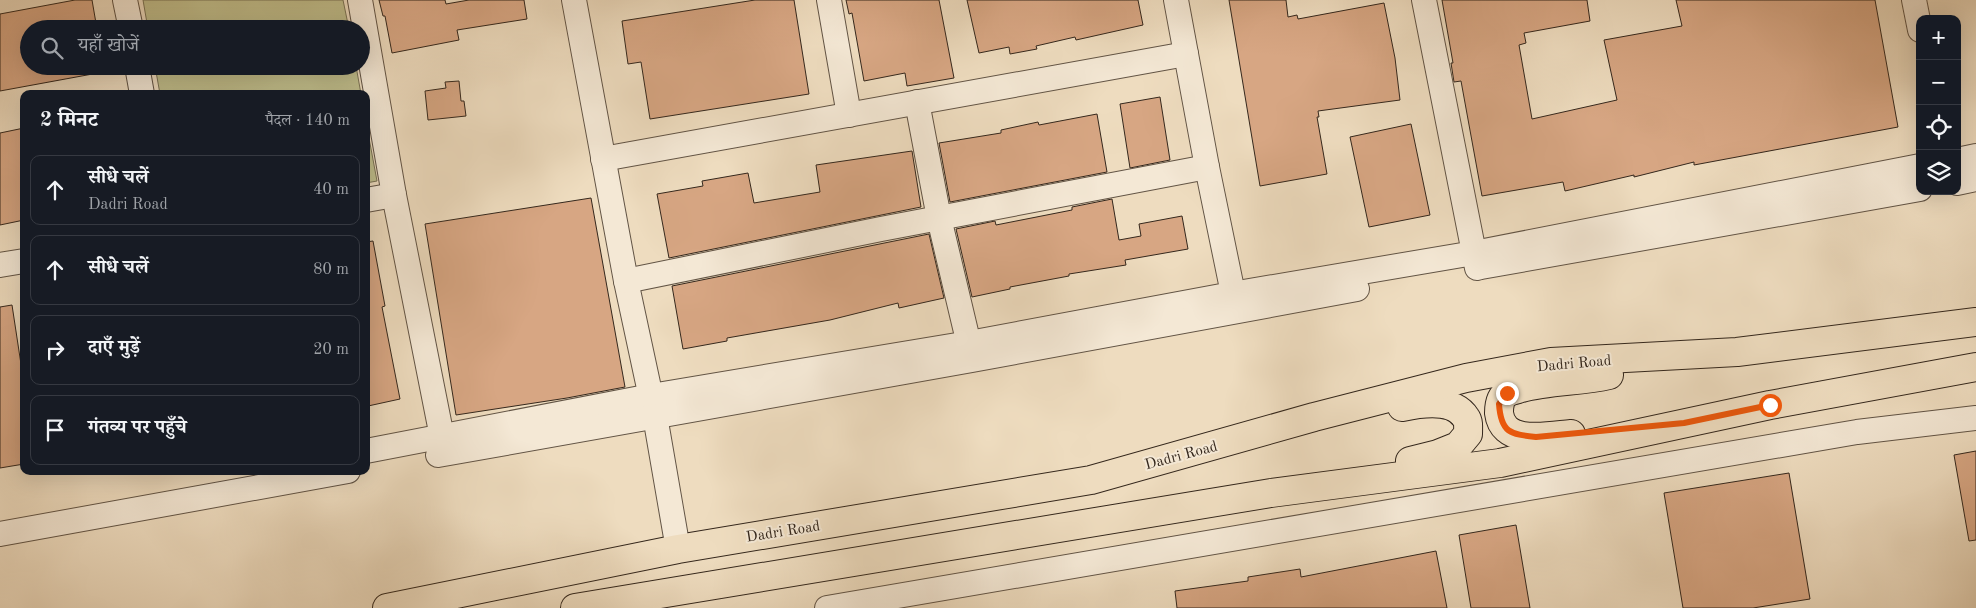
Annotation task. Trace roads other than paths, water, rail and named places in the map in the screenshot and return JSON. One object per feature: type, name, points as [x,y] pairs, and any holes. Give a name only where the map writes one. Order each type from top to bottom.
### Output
[{"type":"main road","name":"Dadri Road","points":[[386,608],[678,549],[1091,480],[1466,378],[1551,362],[1737,352],[1976,322]]},
{"type":"main road","points":[[1684,423],[1536,437],[1516,435],[1505,429],[1500,416],[1499,404],[1507,393],[1532,385],[1593,378],[1695,355]]},
{"type":"main road","points":[[575,608],[1272,493],[1500,463],[1770,405],[1976,367]]},
{"type":"main road","points":[[1272,493],[1438,454],[1458,446],[1468,434],[1468,420],[1458,409],[1438,404],[1420,403],[1356,416],[1314,418]]},
{"type":"street","points":[[125,0],[128,20]]},
{"type":"street","points":[[360,0],[363,20]]},
{"type":"street","points":[[574,0],[626,280],[653,406],[678,549]]},
{"type":"street","points":[[828,0],[849,115]]},
{"type":"street","points":[[1176,0],[1234,302]]},
{"type":"street","points":[[1424,0],[1475,260]]},
{"type":"street","points":[[1914,0],[1917,15]]},
{"type":"street","points":[[603,159],[1186,54]]},
{"type":"street","points":[[370,57],[394,195],[444,446]]},
{"type":"street","points":[[139,75],[141,90]]},
{"type":"street","points":[[917,102],[939,218],[970,351]]},
{"type":"street","points":[[1961,159],[1976,156]]},
{"type":"street","points":[[626,280],[1207,167]]},
{"type":"street","points":[[1475,260],[1916,167]]},
{"type":"street","points":[[1961,182],[1976,179]]},
{"type":"street","points":[[370,467],[444,446],[653,406],[970,351],[1234,302],[1475,260],[1916,191]]},
{"type":"street","points":[[370,199],[394,195]]},
{"type":"street","points":[[0,265],[20,262]]},
{"type":"street","points":[[827,608],[1857,432],[1976,418]]},
{"type":"street","points":[[370,452],[444,446]]},
{"type":"street","points":[[0,518],[235,475]]},
{"type":"street","points":[[0,534],[326,475]]}]
